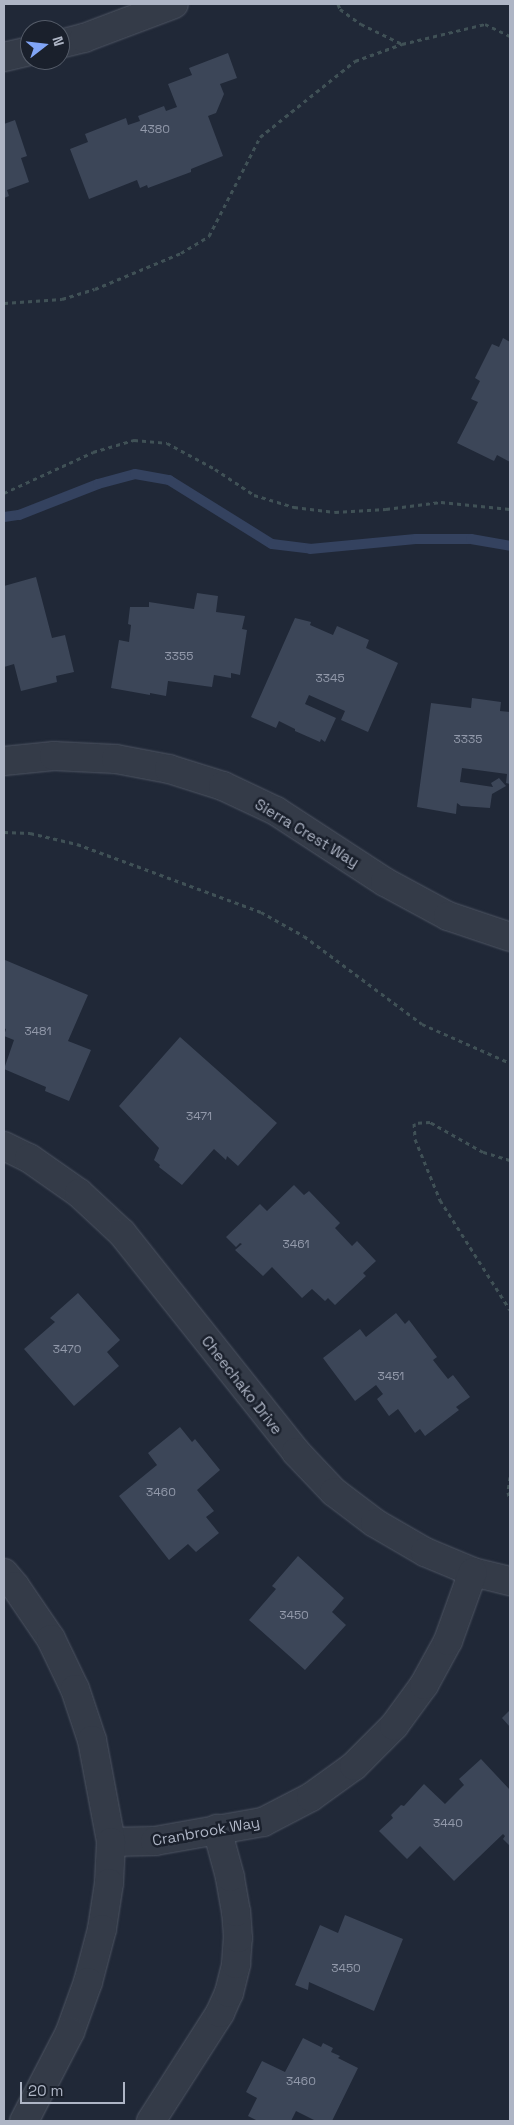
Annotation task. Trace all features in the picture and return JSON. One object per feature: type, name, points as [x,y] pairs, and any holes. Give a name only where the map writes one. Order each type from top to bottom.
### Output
[{"type":"street","points":[[70,41],[92,35],[174,4]]},
{"type":"street","points":[[4,57],[20,53]]},
{"type":"street","name":"Sierra Crest Way","points":[[4,761],[54,756],[116,759],[169,768],[223,786],[276,811],[385,882],[448,916],[510,937]]},
{"type":"street","name":"Cheechako Drive","points":[[4,1146],[29,1158],[79,1193],[122,1233],[296,1452],[334,1492],[375,1523],[416,1547],[473,1572],[510,1581]]},
{"type":"street","name":"Cranbrook Way","points":[[111,1842],[155,1841],[263,1822],[311,1797],[354,1766],[394,1726],[424,1685],[448,1642],[473,1572]]},
{"type":"street","points":[[4,1573],[51,1639],[75,1689],[92,1740],[111,1842],[109,1882],[102,1929],[88,1982],[70,2032],[24,2121]]},
{"type":"street","points":[[151,2121],[216,2019],[228,1993],[236,1964],[238,1938],[236,1912],[230,1877],[217,1830]]},
{"type":"path","points":[[338,4],[340,9],[361,24],[402,44]]},
{"type":"path","points":[[4,303],[62,299],[95,289],[181,253],[209,236],[260,137],[355,61],[402,44],[485,24],[510,36]]},
{"type":"path","points":[[4,493],[93,452],[134,440],[166,443],[215,469],[254,495],[294,508],[335,512],[386,509],[441,502],[510,509]]},
{"type":"path","points":[[4,832],[30,833],[76,844],[261,912],[304,936],[422,1024],[510,1063]]},
{"type":"path","points":[[510,1160],[483,1152],[430,1122],[414,1123],[415,1139],[440,1200],[510,1310]]},
{"type":"path","points":[[510,1477],[508,1492],[510,1500]]},
{"type":"building","points":[[228,53],[237,78],[220,84],[224,94],[216,113],[208,116],[223,156],[191,169],[191,172],[148,188],[147,185],[140,188],[137,180],[89,199],[70,149],[88,142],[85,134],[126,118],[128,125],[140,121],[138,116],[164,106],[166,111],[177,107],[168,84],[192,75],[189,68]]},
{"type":"building","points":[[15,120],[27,156],[21,158],[29,182],[7,190],[9,196],[4,198],[4,124]]},
{"type":"building","points":[[503,338],[510,342],[510,462],[497,455],[494,461],[457,443],[478,402],[471,399],[480,381],[475,378],[492,344],[499,347]]},
{"type":"building","points":[[36,577],[52,638],[65,635],[74,672],[56,676],[57,682],[21,691],[14,664],[4,667],[4,586]]},
{"type":"building","points":[[197,593],[218,596],[216,612],[245,616],[242,629],[247,630],[240,675],[231,673],[231,678],[214,675],[212,687],[168,681],[166,696],[111,688],[119,640],[129,642],[131,625],[128,624],[130,607],[149,607],[149,602],[194,609]]},
{"type":"building","points":[[295,618],[311,622],[310,625],[333,635],[337,626],[369,640],[366,648],[398,663],[368,732],[341,720],[345,711],[309,695],[305,704],[336,718],[325,742],[321,739],[320,742],[295,731],[295,729],[279,721],[276,728],[251,717]]},
{"type":"building","points":[[472,698],[501,702],[500,711],[510,712],[510,784],[506,783],[507,774],[462,768],[460,782],[493,787],[491,783],[499,778],[506,786],[492,794],[490,808],[461,806],[457,803],[456,814],[417,807],[431,703],[471,708]]},
{"type":"building","points":[[5,960],[88,995],[68,1041],[91,1050],[69,1101],[45,1091],[46,1087],[4,1069],[14,1040],[4,1036],[6,1029],[4,1028]]},
{"type":"building","points":[[180,1037],[277,1123],[238,1166],[227,1156],[226,1160],[214,1149],[182,1185],[159,1167],[160,1165],[154,1160],[159,1148],[119,1106]]},
{"type":"building","points":[[294,1185],[304,1195],[309,1191],[340,1223],[335,1228],[352,1246],[357,1241],[376,1261],[363,1273],[366,1276],[335,1305],[328,1298],[325,1301],[312,1289],[302,1298],[272,1267],[263,1276],[235,1250],[242,1244],[240,1243],[236,1247],[226,1237],[260,1204],[267,1211]]},
{"type":"building","points":[[78,1293],[120,1340],[107,1352],[119,1366],[74,1406],[24,1349],[55,1322],[50,1318]]},
{"type":"building","points":[[396,1313],[405,1324],[409,1320],[437,1357],[433,1360],[448,1379],[453,1375],[470,1397],[456,1407],[459,1410],[425,1436],[420,1429],[415,1433],[398,1409],[389,1416],[377,1399],[383,1394],[376,1385],[355,1401],[323,1358],[360,1329],[366,1337]]},
{"type":"building","points":[[180,1427],[192,1442],[195,1439],[220,1470],[197,1490],[214,1511],[206,1517],[219,1533],[196,1552],[188,1544],[169,1560],[119,1496],[157,1465],[148,1453]]},
{"type":"building","points":[[298,1556],[344,1598],[332,1612],[346,1625],[305,1670],[249,1620],[276,1589],[272,1586]]},
{"type":"building","points":[[510,1710],[510,1727],[502,1718]]},
{"type":"building","points":[[481,1759],[510,1790],[510,1846],[503,1839],[505,1836],[503,1834],[454,1881],[420,1846],[407,1859],[379,1831],[393,1818],[391,1815],[401,1805],[404,1806],[424,1784],[445,1804],[464,1785],[459,1779]]},
{"type":"building","points":[[345,1915],[403,1939],[374,2011],[309,1982],[308,1990],[295,1985],[320,1925],[338,1933]]},
{"type":"building","points":[[303,2038],[321,2047],[323,2043],[333,2048],[331,2052],[340,2056],[338,2058],[358,2068],[332,2121],[316,2121],[296,2111],[291,2121],[258,2121],[248,2116],[257,2098],[246,2092],[262,2061],[285,2072]]},
{"type":"waterway","points":[[4,517],[19,515],[98,484],[135,474],[169,480],[272,544],[310,549],[416,539],[471,539],[510,546]]}]
